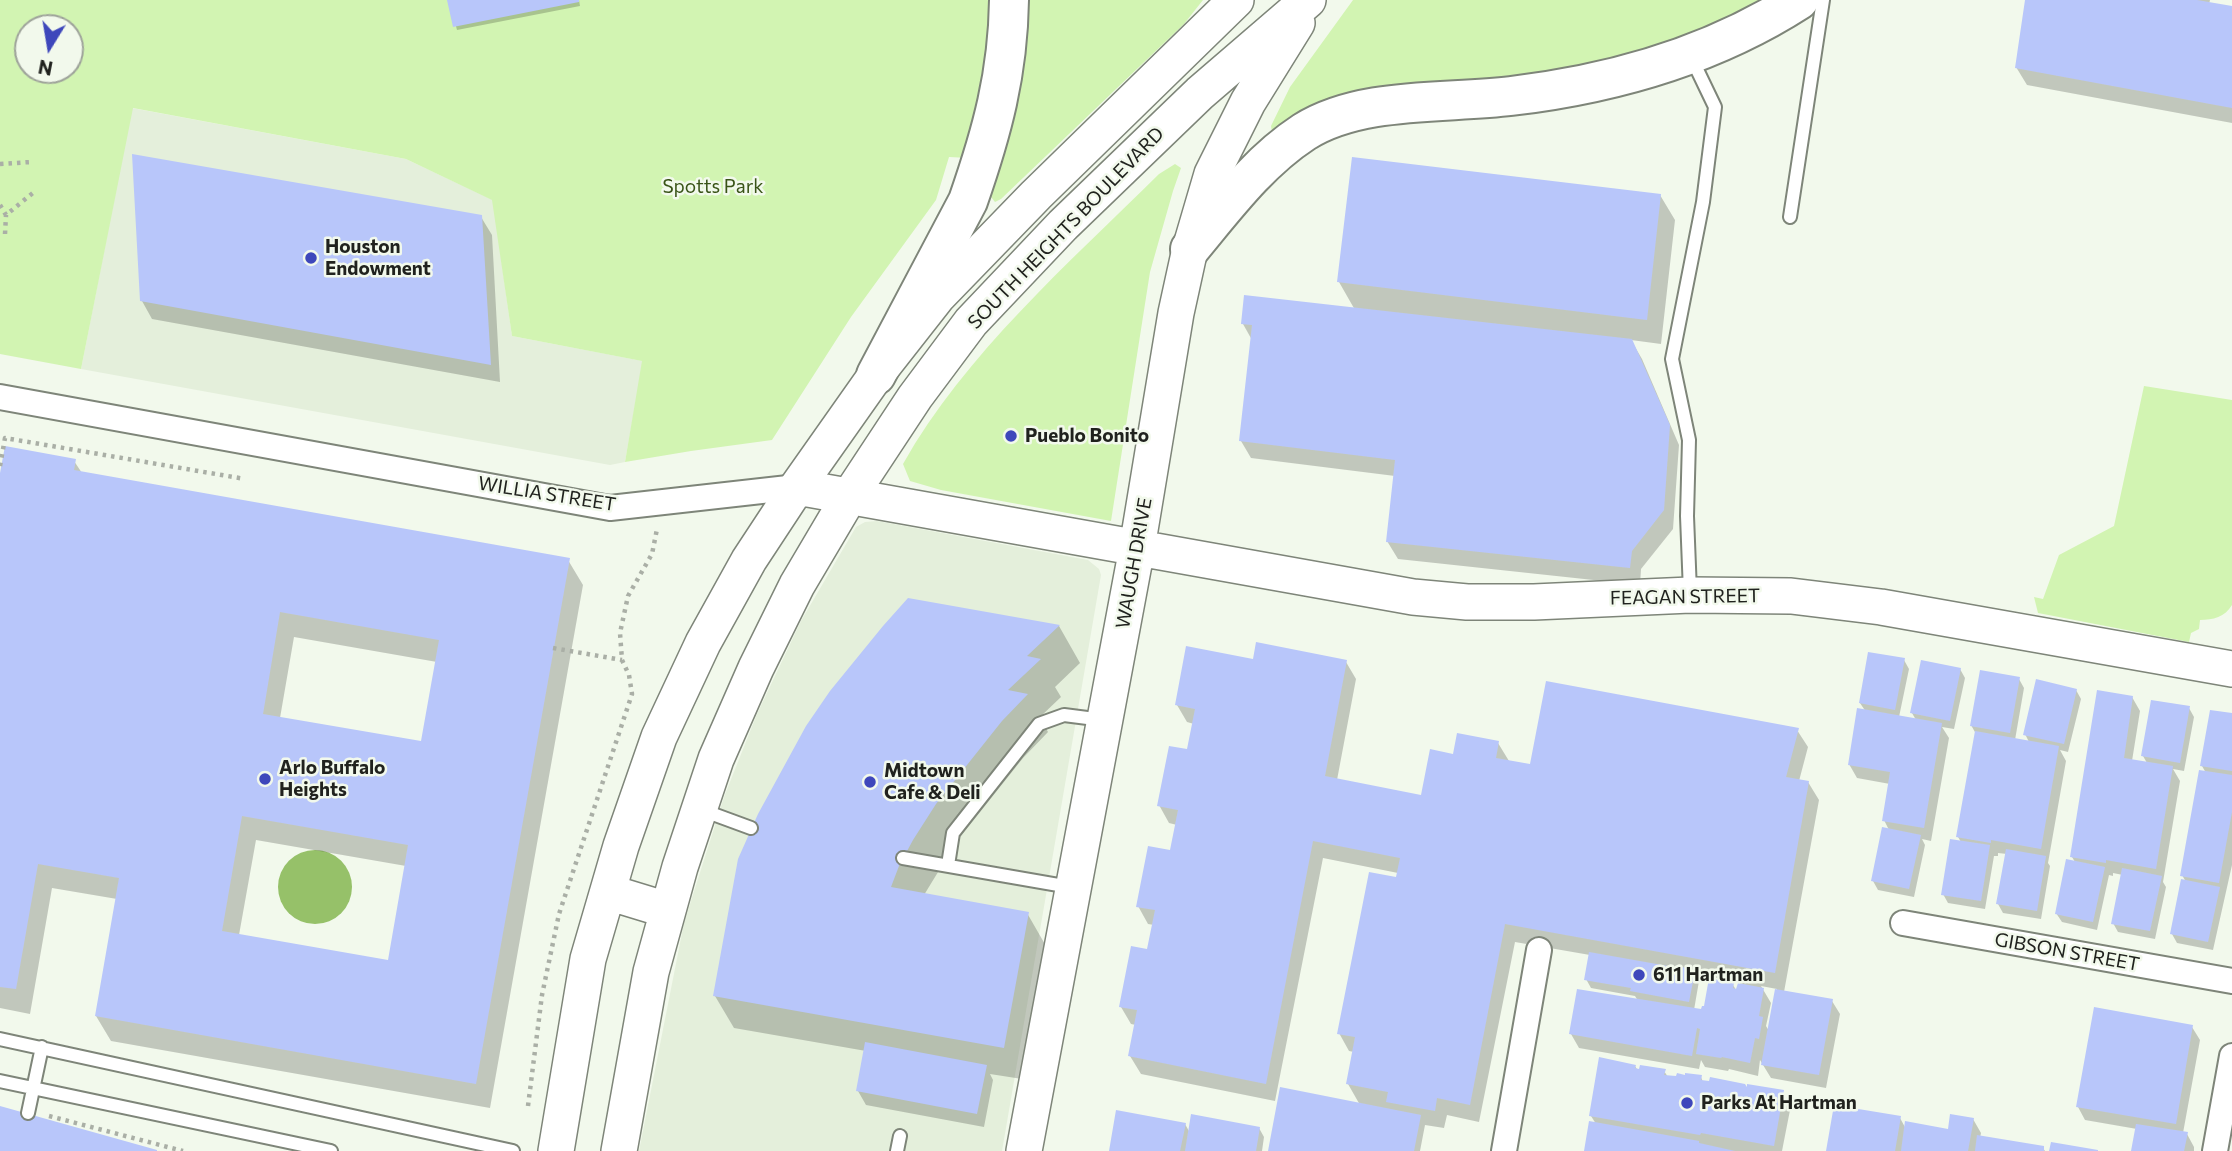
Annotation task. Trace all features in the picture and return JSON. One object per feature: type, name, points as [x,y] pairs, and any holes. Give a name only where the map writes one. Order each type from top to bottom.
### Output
[{"type":"main road","points":[[876,375],[968,201],[988,146],[1002,88],[1009,0]]},
{"type":"main road","name":"SOUTH HEIGHTS BOULEVARD","points":[[556,1151],[588,959],[621,846],[659,737],[698,655],[749,560],[876,375],[938,296],[1036,195],[1236,0]]},
{"type":"main road","name":"SOUTH HEIGHTS BOULEVARD","points":[[619,1151],[651,972],[667,911],[716,759],[756,668],[797,585],[849,497],[915,397],[971,322],[1063,225],[1200,93],[1309,0]]},
{"type":"main road","name":"WAUGH DRIVE","points":[[1024,1151],[1190,249],[1212,174],[1248,102],[1309,0]]},
{"type":"main road","points":[[1190,249],[1261,165],[1306,131],[1346,114],[1390,106],[1567,89],[1624,77],[1731,38],[1799,0]]},
{"type":"main road","name":"WILLIA STREET","points":[[797,487],[1137,548]]},
{"type":"main road","name":"FEAGAN STREET","points":[[1137,548],[1413,597],[1467,602],[1534,602],[1690,595],[1791,596],[1881,607],[2232,669]]},
{"type":"main road","points":[[608,892],[667,911]]},
{"type":"street","name":"WILLIA STREET","points":[[0,397],[610,508],[797,487]]},
{"type":"street","name":"GIBSON STREET","points":[[1903,923],[2232,981]]},
{"type":"street","points":[[1504,1151],[1539,950]]},
{"type":"street","points":[[2215,1151],[2232,1056]]},
{"type":"lane","points":[[1790,217],[1823,0]]},
{"type":"lane","points":[[1689,55],[1715,107],[1703,202],[1672,359],[1689,440],[1687,516],[1690,595]]},
{"type":"lane","points":[[948,866],[953,833],[1039,724],[1064,715],[1105,720]]},
{"type":"lane","points":[[699,809],[751,828]]},
{"type":"lane","points":[[903,858],[1073,888]]},
{"type":"lane","points":[[0,1039],[454,1145],[513,1151]]},
{"type":"lane","points":[[28,1114],[43,1047]]},
{"type":"lane","points":[[0,1082],[331,1151]]},
{"type":"lane","points":[[897,1151],[900,1136]]},
{"type":"path","points":[[0,164],[31,162]]},
{"type":"path","points":[[6,215],[34,191]]},
{"type":"path","points":[[0,205],[6,215],[5,234]]},
{"type":"path","points":[[0,466],[5,438],[245,479]]},
{"type":"path","points":[[527,1114],[542,995],[559,914],[632,694],[629,675],[622,660],[620,633],[628,596],[652,554],[663,502]]},
{"type":"path","points":[[554,648],[622,660]]},
{"type":"path","points":[[45,1115],[183,1151]]},
{"type":"shaded area","points":[[132,108],[406,159],[493,200],[512,336],[643,361],[625,462],[610,465],[81,369]]},
{"type":"shaded area","points":[[877,521],[1088,560],[1099,569],[1101,575],[1002,1151],[639,1151],[684,923],[724,797],[757,714],[801,621],[856,527],[865,522]]},
{"type":"shaded area","points":[[315,850],[329,853],[341,861],[349,873],[352,887],[349,901],[341,913],[329,921],[315,924],[301,921],[289,913],[281,901],[278,887],[281,873],[289,861],[301,853]]},
{"type":"green space","name":"Spotts Park","points":[[0,0],[994,0],[996,13],[969,158],[949,157],[936,200],[851,317],[772,440],[625,462],[642,361],[512,336],[492,200],[406,159],[133,108],[81,369],[0,354]]},
{"type":"green space","points":[[1025,0],[1203,0],[1184,24],[995,202],[991,197],[992,191],[1016,111]]},
{"type":"green space","points":[[1353,0],[1772,0],[1688,43],[1272,132],[1271,126],[1290,87]]},
{"type":"green space","points":[[1175,164],[1181,168],[1150,272],[1111,521],[941,490],[910,481],[903,464],[956,385],[1021,311],[1090,241],[1159,174]]},
{"type":"green space","points":[[2144,386],[2232,400],[2232,605],[2218,617],[2200,620],[2199,629],[2191,633],[2189,642],[2038,613],[2034,597],[2043,599],[2059,555],[2114,526]]},
{"type":"building","points":[[447,0],[579,0],[579,2],[453,27]]},
{"type":"building","points":[[2025,0],[2197,0],[2232,6],[2232,108],[2015,68]]},
{"type":"building","name":"Houston Endowment","points":[[132,154],[482,215],[491,365],[140,301]]},
{"type":"building","points":[[1352,157],[1661,194],[1647,320],[1337,282]]},
{"type":"building","points":[[1244,295],[1632,339],[1670,425],[1664,510],[1632,551],[1630,568],[1386,542],[1395,460],[1239,441],[1252,325],[1241,324]]},
{"type":"building","name":"Arlo Buffalo Heights","points":[[5,446],[76,459],[74,470],[570,558],[476,1084],[95,1016],[119,878],[38,864],[16,989],[0,987],[0,473]],"holes":[[[280,612],[439,640],[421,741],[263,714]],[[242,816],[408,845],[388,960],[222,931]]]},
{"type":"building","points":[[908,598],[1060,625],[1027,656],[1041,659],[1008,690],[1028,694],[1002,721],[936,804],[913,840],[891,887],[1029,912],[1004,1048],[713,996],[738,859],[758,814],[806,726],[830,691]]},
{"type":"building","points":[[1256,642],[1347,660],[1325,776],[1421,795],[1430,749],[1453,754],[1457,733],[1499,741],[1496,758],[1530,764],[1546,681],[1799,728],[1786,777],[1809,781],[1775,973],[1505,924],[1470,1105],[1437,1098],[1435,1111],[1386,1102],[1388,1092],[1346,1084],[1355,1037],[1337,1034],[1369,872],[1396,877],[1400,858],[1313,841],[1266,1084],[1128,1056],[1137,1010],[1119,1007],[1131,946],[1147,949],[1155,910],[1136,907],[1148,846],[1170,850],[1178,810],[1157,806],[1169,746],[1187,749],[1195,709],[1175,705],[1186,646],[1253,659]]},
{"type":"building","points":[[1868,652],[1905,658],[1895,710],[1859,703]]},
{"type":"building","points":[[1921,660],[1961,668],[1950,721],[1910,713]]},
{"type":"building","points":[[1980,670],[2020,677],[2010,733],[1970,726]]},
{"type":"building","points":[[2036,679],[2077,689],[2064,744],[2023,735]]},
{"type":"building","points":[[2097,690],[2133,696],[2124,758],[2173,766],[2156,869],[2070,857]]},
{"type":"building","points":[[2151,700],[2190,706],[2180,763],[2141,756]]},
{"type":"building","points":[[1857,708],[1942,723],[1924,828],[1882,821],[1890,772],[1848,765]]},
{"type":"building","points":[[2210,710],[2232,713],[2232,771],[2200,766]]},
{"type":"building","points":[[1975,731],[2059,746],[2041,849],[1956,837]]},
{"type":"building","points":[[2199,770],[2232,775],[2232,812],[2219,883],[2180,876]]},
{"type":"building","points":[[1882,827],[1921,835],[1909,889],[1871,881]]},
{"type":"building","points":[[1950,839],[1990,845],[1981,901],[1941,895]]},
{"type":"building","points":[[2006,849],[2046,856],[2037,911],[1996,904]]},
{"type":"building","points":[[2066,859],[2105,867],[2093,922],[2055,914]]},
{"type":"building","points":[[2122,868],[2162,876],[2150,931],[2111,924]]},
{"type":"building","points":[[2181,879],[2220,887],[2208,942],[2170,934]]},
{"type":"building","name":"611 Hartman","points":[[1589,952],[1695,971],[1689,1002],[1584,980]]},
{"type":"building","points":[[1709,978],[1734,983],[1733,988],[1736,989],[1738,983],[1764,988],[1759,1016],[1763,1017],[1759,1039],[1755,1038],[1750,1063],[1696,1054],[1700,1029],[1697,1028],[1692,1056],[1569,1034],[1577,989],[1701,1009],[1704,1006]]},
{"type":"building","points":[[1775,989],[1833,999],[1819,1075],[1761,1065]]},
{"type":"building","points":[[2094,1007],[2193,1025],[2176,1124],[2076,1107]]},
{"type":"building","points":[[865,1042],[987,1065],[977,1114],[856,1091]]},
{"type":"building","name":"Parks At Hartman","points":[[1599,1057],[1636,1065],[1635,1068],[1639,1069],[1640,1065],[1666,1069],[1664,1075],[1702,1075],[1701,1080],[1709,1081],[1710,1077],[1745,1084],[1747,1087],[1747,1084],[1784,1090],[1774,1146],[1589,1116]]},
{"type":"building","points":[[1280,1087],[1421,1115],[1414,1151],[1268,1151]]},
{"type":"building","points":[[1834,1105],[1901,1116],[1895,1151],[1826,1151]]},
{"type":"building","points":[[0,1106],[157,1150],[157,1151],[0,1151]]},
{"type":"building","points":[[1116,1110],[1186,1123],[1180,1151],[1109,1151]]},
{"type":"building","points":[[1191,1114],[1260,1127],[1256,1151],[1185,1151]]},
{"type":"building","points":[[1950,1114],[1974,1118],[1968,1151],[1901,1151],[1905,1121],[1948,1129]]},
{"type":"building","points":[[1589,1121],[1699,1141],[1735,1151],[1584,1151]]},
{"type":"building","points":[[2136,1124],[2188,1132],[2184,1151],[2131,1151]]},
{"type":"building","points":[[1977,1135],[2044,1146],[2044,1151],[1975,1151]]},
{"type":"building","points":[[2051,1142],[2098,1150],[2098,1151],[2049,1151]]},
{"type":"place","name":"Houston Endowment","points":[[311,258]]},
{"type":"place","name":"Pueblo Bonito","points":[[1011,436]]},
{"type":"place","name":"Arlo Buffalo Heights","points":[[265,779]]},
{"type":"place","name":"Midtown Cafe & Deli","points":[[870,782]]},
{"type":"place","name":"611 Hartman","points":[[1639,975]]},
{"type":"place","name":"Parks At Hartman","points":[[1687,1103]]}]
